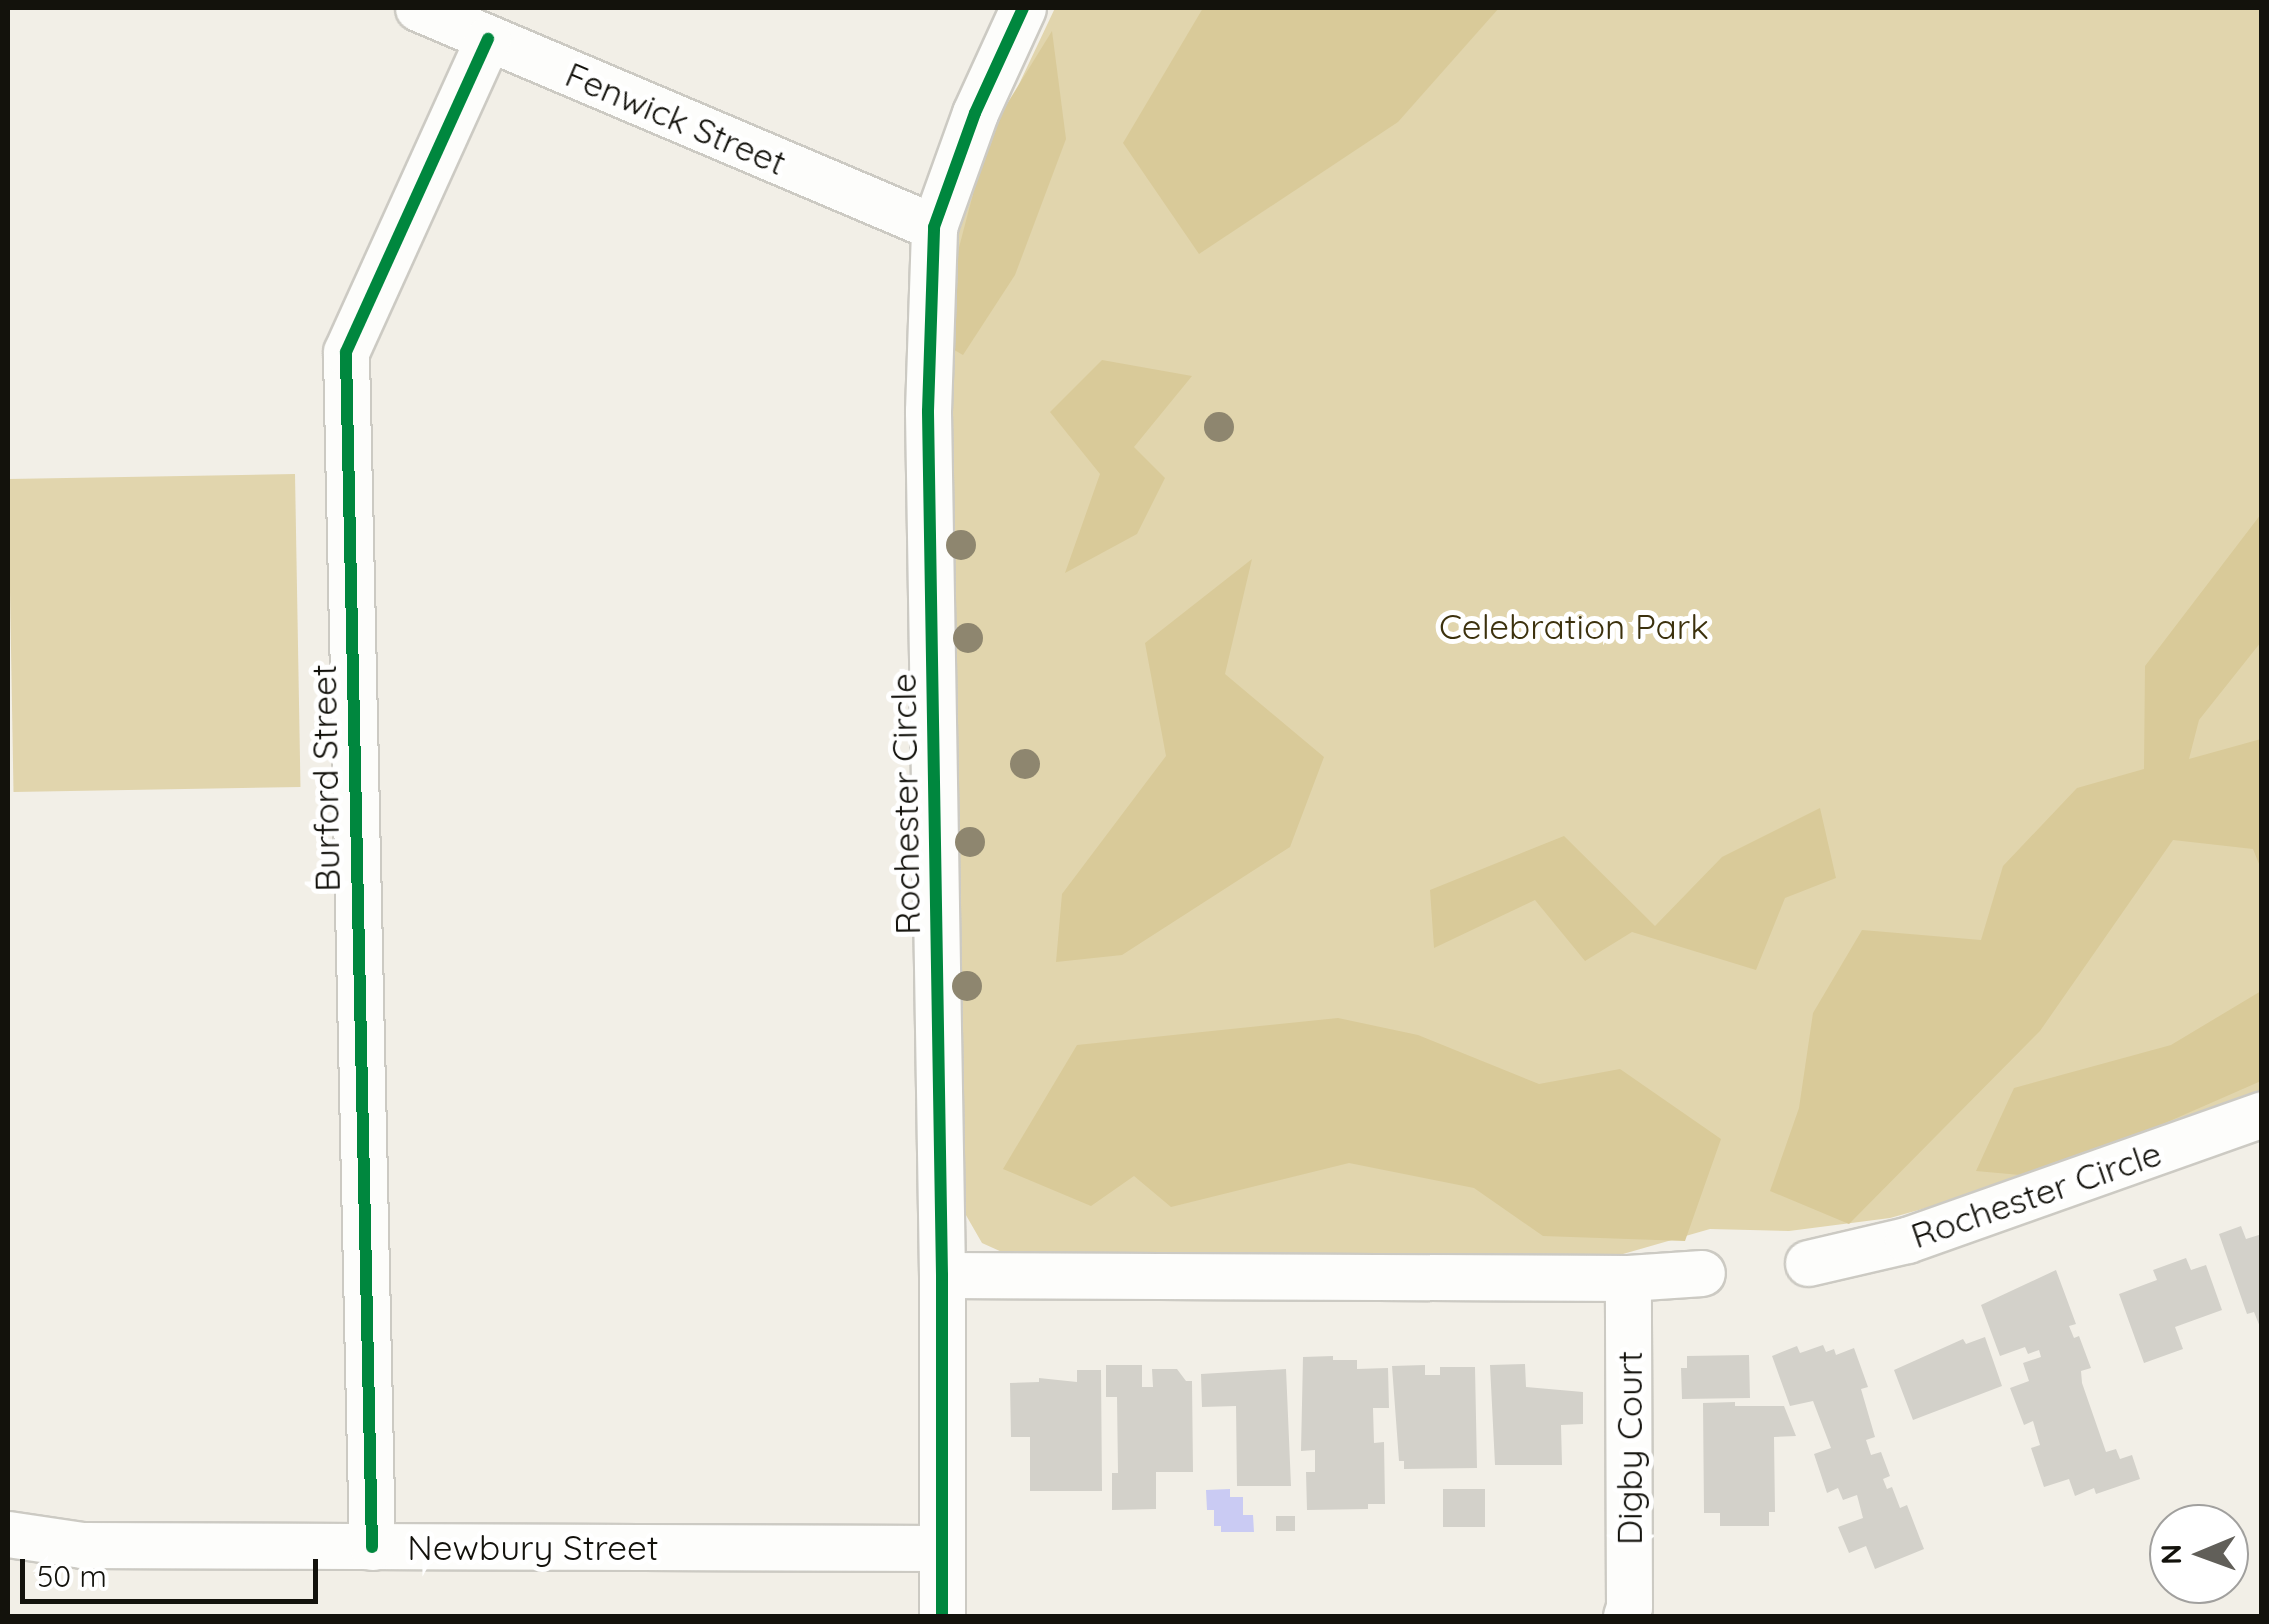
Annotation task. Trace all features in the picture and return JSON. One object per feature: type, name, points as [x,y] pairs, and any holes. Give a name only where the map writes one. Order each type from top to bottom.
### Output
[{"type":"street","name":"Fenwick Street","points":[[418,8],[934,227]]},
{"type":"street","name":"Rochester Circle","points":[[942,1616],[942,1275],[928,411],[934,227],[975,112],[1023,8]]},
{"type":"street","name":"Burford Street","points":[[372,1546],[346,352],[488,38]]},
{"type":"street","name":"Rochester Circle","points":[[1808,1263],[1907,1240],[2262,1114]]},
{"type":"street","points":[[942,1275],[1628,1278],[1702,1273]]},
{"type":"street","name":"Digby Court","points":[[1626,1616],[1630,1607],[1628,1278]]},
{"type":"street","name":"Newbury Street","points":[[8,1534],[82,1545],[940,1548]]},
{"type":"green space","name":"Celebration Park","points":[[1055,8],[2261,8],[2261,1093],[1969,1196],[1890,1218],[1789,1231],[1710,1229],[1623,1254],[1013,1257],[982,1243],[963,1210],[951,321],[957,237],[993,139]]},
{"type":"green space","points":[[295,474],[300,787],[14,792],[8,479]]},
{"type":"shaded area","points":[[1203,8],[1499,8],[1398,122],[1199,254],[1123,143]]},
{"type":"shaded area","points":[[1052,31],[1066,139],[1015,275],[963,355],[935,339],[989,133]]},
{"type":"shaded area","points":[[1102,360],[1192,376],[1134,447],[1165,478],[1137,534],[1065,573],[1100,474],[1050,412]]},
{"type":"shaded area","points":[[2261,514],[2261,642],[2199,720],[2189,759],[2261,739],[2261,869],[2253,849],[2173,840],[2040,1031],[1849,1224],[1770,1191],[1799,1108],[1813,1013],[1862,930],[1981,940],[2003,866],[2077,788],[2144,769],[2145,666]]},
{"type":"shaded area","points":[[1252,559],[1225,674],[1324,757],[1290,847],[1122,955],[1056,962],[1062,894],[1166,756],[1145,643]]},
{"type":"shaded area","points":[[1820,808],[1836,878],[1785,898],[1756,970],[1632,932],[1585,961],[1535,900],[1434,948],[1430,890],[1564,836],[1655,926],[1722,857]]},
{"type":"shaded area","points":[[2261,991],[2261,1081],[2042,1177],[1976,1171],[2014,1088],[2171,1045]]},
{"type":"shaded area","points":[[1338,1018],[1418,1035],[1539,1084],[1620,1069],[1721,1139],[1685,1241],[1543,1236],[1474,1188],[1349,1163],[1171,1207],[1134,1176],[1091,1206],[1003,1169],[1077,1045]]},
{"type":"water","points":[[1230,1489],[1230,1497],[1243,1497],[1243,1515],[1253,1515],[1254,1532],[1221,1532],[1221,1526],[1214,1526],[1214,1510],[1207,1510],[1206,1490]]},
{"type":"building","points":[[2241,1226],[2246,1239],[2262,1234],[2262,1332],[2254,1312],[2247,1314],[2219,1234]]},
{"type":"building","points":[[2186,1258],[2191,1270],[2206,1265],[2222,1310],[2175,1327],[2183,1349],[2144,1363],[2119,1294],[2157,1280],[2153,1270]]},
{"type":"building","points":[[2056,1270],[2076,1324],[2069,1326],[2074,1338],[2079,1336],[2091,1368],[2081,1371],[2082,1383],[2106,1452],[2116,1449],[2120,1459],[2132,1455],[2140,1479],[2096,1494],[2094,1488],[2075,1496],[2069,1479],[2044,1487],[2031,1448],[2040,1445],[2033,1421],[2024,1425],[2010,1388],[2029,1381],[2023,1363],[2041,1357],[2039,1350],[2028,1354],[2025,1347],[2000,1356],[1981,1305]]},
{"type":"building","points":[[1985,1337],[2002,1386],[1913,1420],[1894,1370],[1963,1339],[1966,1344]]},
{"type":"building","points":[[1823,1345],[1826,1352],[1834,1349],[1836,1355],[1854,1348],[1868,1387],[1861,1389],[1875,1437],[1866,1440],[1871,1455],[1881,1452],[1890,1476],[1883,1479],[1887,1489],[1892,1487],[1900,1508],[1907,1505],[1924,1549],[1875,1569],[1866,1546],[1849,1553],[1838,1527],[1863,1518],[1857,1495],[1843,1500],[1838,1488],[1827,1493],[1814,1454],[1831,1448],[1813,1401],[1790,1406],[1772,1356],[1797,1346],[1800,1353]]},
{"type":"building","points":[[1749,1355],[1750,1398],[1682,1399],[1681,1368],[1687,1368],[1687,1356]]},
{"type":"building","points":[[1333,1356],[1333,1360],[1357,1360],[1357,1369],[1388,1368],[1389,1408],[1373,1408],[1374,1443],[1384,1442],[1385,1504],[1368,1504],[1368,1509],[1307,1510],[1306,1472],[1315,1472],[1315,1450],[1301,1451],[1303,1357]]},
{"type":"building","points":[[1525,1364],[1526,1387],[1583,1392],[1583,1424],[1561,1425],[1562,1465],[1495,1465],[1490,1365]]},
{"type":"building","points":[[1106,1365],[1142,1365],[1142,1387],[1153,1387],[1152,1369],[1177,1369],[1186,1381],[1192,1381],[1193,1472],[1156,1472],[1156,1509],[1112,1510],[1112,1473],[1118,1473],[1117,1397],[1106,1397]]},
{"type":"building","points":[[1425,1365],[1425,1375],[1440,1375],[1440,1367],[1475,1367],[1477,1468],[1404,1469],[1404,1461],[1399,1461],[1392,1366]]},
{"type":"building","points":[[1286,1369],[1291,1486],[1237,1486],[1236,1406],[1202,1407],[1201,1374]]},
{"type":"building","points":[[1077,1370],[1101,1370],[1102,1491],[1030,1491],[1030,1437],[1011,1437],[1010,1383],[1039,1382],[1039,1378],[1077,1382]]},
{"type":"building","points":[[1735,1402],[1735,1406],[1784,1406],[1796,1436],[1774,1437],[1775,1512],[1769,1512],[1769,1526],[1720,1526],[1720,1513],[1704,1513],[1703,1403]]},
{"type":"building","points":[[1443,1489],[1485,1489],[1485,1527],[1443,1527]]},
{"type":"building","points":[[1276,1516],[1295,1516],[1295,1531],[1276,1531]]},
{"type":"cycle path","points":[[942,1616],[942,1275],[928,411],[934,227],[975,113],[1023,8]]},
{"type":"cycle path","points":[[372,1547],[346,352],[488,39]]}]
